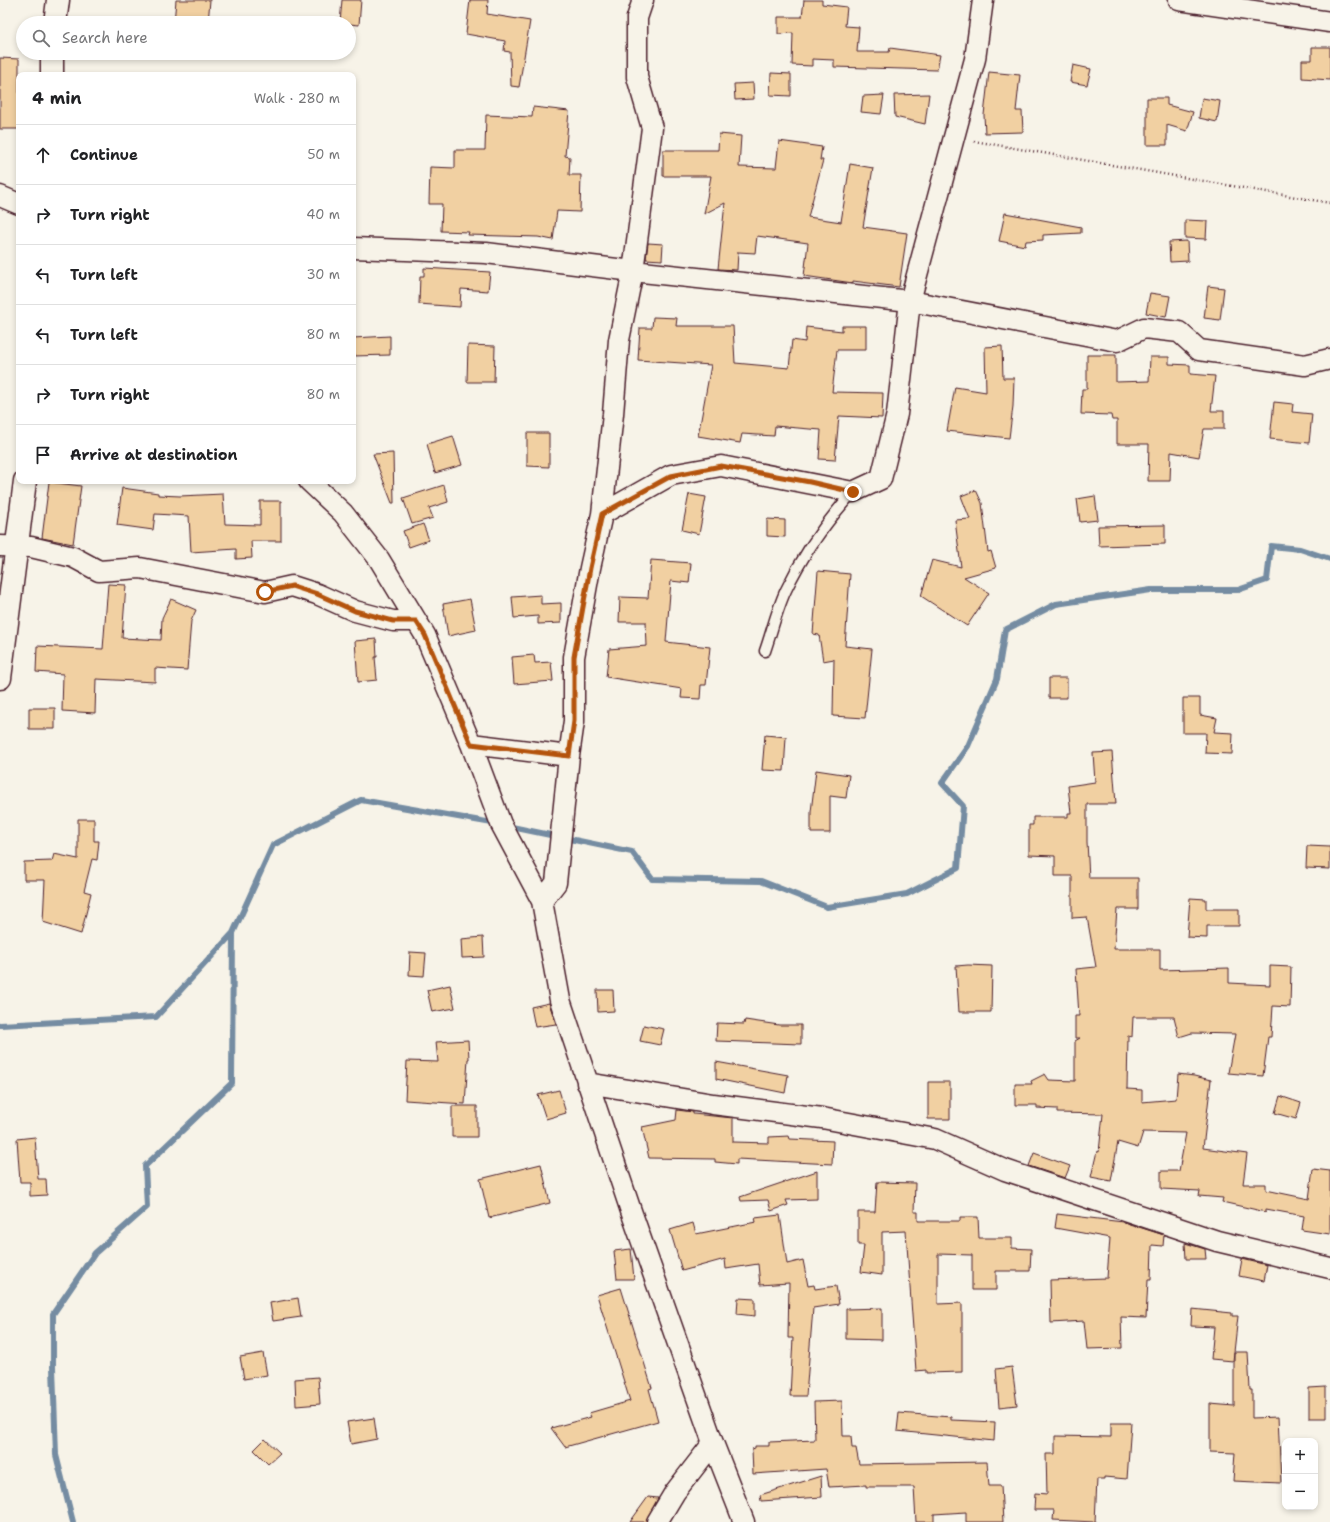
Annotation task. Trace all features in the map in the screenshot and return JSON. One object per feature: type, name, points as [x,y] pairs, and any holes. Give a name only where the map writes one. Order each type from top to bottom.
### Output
[{"type":"street","points":[[56,16],[58,0]]},
{"type":"street","points":[[542,901],[556,883],[574,721],[574,657],[590,568],[602,514],[614,414],[619,340],[633,271],[652,128],[637,77],[637,18],[643,0]]},
{"type":"street","points":[[602,514],[671,476],[721,466],[810,482],[853,492],[881,479],[898,414],[910,300],[955,138],[975,59],[983,0]]},
{"type":"street","points":[[1179,0],[1330,22]]},
{"type":"street","points":[[52,60],[52,72]]},
{"type":"street","points":[[0,196],[16,203]]},
{"type":"street","points":[[356,248],[486,253],[633,271],[910,300],[1117,341],[1144,328],[1179,332],[1199,350],[1305,366],[1330,360]]},
{"type":"street","points":[[0,678],[9,546],[24,484]]},
{"type":"street","points":[[312,484],[343,513],[374,553],[425,635],[471,744],[501,824],[542,901],[560,1000],[631,1212],[713,1443],[744,1522]]},
{"type":"street","points":[[9,546],[32,547],[73,557],[99,571],[140,568],[265,592],[292,586],[317,594],[355,611],[393,621],[416,621]]},
{"type":"street","points":[[471,744],[569,756]]},
{"type":"street","points":[[587,1083],[713,1104],[822,1118],[935,1138],[1005,1170],[1217,1241],[1330,1268]]},
{"type":"street","points":[[657,1522],[675,1492],[713,1443]]},
{"type":"lane","points":[[765,651],[786,591],[808,550],[836,511],[853,492]]},
{"type":"path","points":[[955,138],[1330,203]]},
{"type":"building","points":[[176,0],[210,0],[209,16],[175,16]]},
{"type":"building","points":[[342,0],[361,0],[359,25],[356,25],[356,16],[341,16]]},
{"type":"building","points":[[470,0],[488,0],[487,14],[530,21],[519,87],[511,86],[510,52],[504,51],[505,41],[466,34]]},
{"type":"building","points":[[804,0],[822,0],[822,4],[847,7],[845,26],[859,27],[857,52],[889,52],[890,48],[940,55],[937,70],[834,67],[834,60],[812,59],[812,66],[792,65],[793,33],[778,34],[778,17],[802,17]]},
{"type":"building","points":[[1312,47],[1330,47],[1330,80],[1302,78],[1302,60],[1312,60]]},
{"type":"building","points":[[0,58],[16,59],[19,60],[19,72],[16,72],[16,129],[0,129]]},
{"type":"building","points":[[1073,65],[1091,69],[1087,85],[1070,82]]},
{"type":"building","points":[[989,72],[1020,75],[1016,111],[1022,111],[1023,132],[985,133],[984,115]]},
{"type":"building","points":[[771,73],[791,74],[791,96],[770,95]]},
{"type":"building","points":[[753,83],[754,99],[735,100],[734,84]]},
{"type":"building","points":[[929,94],[925,124],[895,117],[894,95]]},
{"type":"building","points":[[884,95],[881,114],[861,112],[863,96]]},
{"type":"building","points":[[1147,98],[1167,98],[1167,105],[1193,112],[1187,131],[1167,125],[1167,145],[1147,145]]},
{"type":"building","points":[[1202,98],[1220,101],[1217,122],[1199,118]]},
{"type":"building","points":[[533,107],[569,111],[565,156],[570,157],[569,175],[581,175],[580,212],[557,211],[553,240],[538,237],[468,235],[469,232],[441,231],[442,204],[429,204],[430,167],[455,168],[455,150],[485,150],[486,115],[532,117]]},
{"type":"building","points":[[719,134],[741,136],[739,167],[776,168],[779,141],[822,147],[820,160],[823,160],[808,217],[841,222],[850,164],[873,168],[863,227],[907,233],[899,287],[853,281],[853,283],[804,276],[808,243],[757,236],[755,253],[738,252],[737,270],[718,269],[725,203],[704,214],[711,176],[663,176],[663,150],[718,150]]},
{"type":"building","points":[[1005,213],[1081,227],[1081,233],[1043,235],[1043,240],[1026,241],[1025,246],[999,241]]},
{"type":"building","points":[[1185,220],[1207,221],[1206,239],[1185,238]]},
{"type":"building","points":[[1187,241],[1188,261],[1170,262],[1169,242]]},
{"type":"building","points":[[648,243],[663,244],[662,260],[646,259]]},
{"type":"building","points":[[424,268],[490,272],[488,291],[461,289],[460,307],[419,304],[420,276],[424,276]]},
{"type":"building","points":[[1208,286],[1224,288],[1220,320],[1204,318]]},
{"type":"building","points":[[1150,293],[1170,296],[1166,317],[1146,313]]},
{"type":"building","points":[[653,317],[677,318],[676,326],[733,326],[735,363],[789,368],[792,340],[805,342],[806,327],[842,331],[842,326],[866,326],[866,350],[837,350],[832,392],[883,393],[882,418],[839,416],[835,460],[819,459],[821,430],[775,426],[774,436],[742,434],[740,443],[698,436],[711,365],[638,360],[640,328],[652,328]]},
{"type":"building","points":[[390,336],[390,355],[356,356],[356,338]]},
{"type":"building","points":[[468,345],[495,346],[494,382],[467,382]]},
{"type":"building","points":[[1002,346],[1003,378],[1014,378],[1013,406],[1009,438],[947,431],[955,387],[986,392],[985,347]]},
{"type":"building","points":[[1087,355],[1116,355],[1116,382],[1149,381],[1150,357],[1169,357],[1169,364],[1190,365],[1190,374],[1215,376],[1211,411],[1224,411],[1224,429],[1204,429],[1199,457],[1171,452],[1170,481],[1148,481],[1149,444],[1117,444],[1117,420],[1112,420],[1111,415],[1081,414],[1082,389],[1087,389]]},
{"type":"building","points":[[1274,402],[1293,404],[1292,412],[1312,414],[1309,443],[1270,439]]},
{"type":"building","points":[[527,433],[549,433],[549,467],[527,466]]},
{"type":"building","points":[[453,436],[462,465],[435,473],[427,444]]},
{"type":"building","points":[[393,453],[394,503],[392,503],[373,454]]},
{"type":"building","points":[[49,484],[81,486],[73,544],[42,538]]},
{"type":"building","points":[[444,485],[448,502],[429,508],[433,518],[412,524],[403,498]]},
{"type":"building","points":[[122,488],[158,493],[158,495],[180,496],[223,494],[225,524],[260,525],[260,501],[281,501],[281,541],[251,541],[252,558],[236,559],[236,549],[191,552],[189,516],[155,514],[153,530],[117,525]]},
{"type":"building","points":[[976,490],[982,503],[988,552],[991,551],[996,568],[964,577],[989,593],[967,626],[921,596],[932,560],[961,567],[955,520],[970,519],[961,496]]},
{"type":"building","points":[[689,494],[706,497],[699,534],[682,530]]},
{"type":"building","points":[[1095,496],[1098,520],[1080,522],[1077,499]]},
{"type":"building","points":[[767,519],[785,520],[785,537],[767,536]]},
{"type":"building","points":[[423,524],[429,540],[409,547],[403,531]]},
{"type":"building","points":[[1165,525],[1165,544],[1099,546],[1098,526]]},
{"type":"building","points":[[651,560],[691,563],[689,583],[671,581],[666,642],[710,647],[706,685],[701,685],[700,699],[681,698],[682,689],[606,677],[609,649],[647,646],[646,622],[619,622],[620,597],[648,598]]},
{"type":"building","points":[[818,571],[850,574],[845,646],[872,649],[865,718],[833,716],[834,659],[823,661],[819,635],[813,634]]},
{"type":"building","points":[[108,584],[126,585],[122,638],[161,640],[162,618],[171,599],[196,610],[191,621],[187,670],[155,668],[155,682],[96,679],[95,713],[62,711],[63,674],[36,672],[37,646],[103,649]]},
{"type":"building","points":[[541,595],[541,604],[561,603],[561,623],[538,624],[538,616],[514,618],[512,597]]},
{"type":"building","points":[[470,599],[476,630],[448,636],[443,604]]},
{"type":"building","points":[[376,639],[377,657],[375,657],[377,680],[358,682],[355,641]]},
{"type":"building","points":[[534,655],[535,663],[551,662],[553,681],[514,684],[512,657]]},
{"type":"building","points":[[1049,678],[1067,678],[1067,698],[1049,698]]},
{"type":"building","points":[[1183,698],[1200,698],[1200,715],[1217,718],[1214,732],[1233,733],[1232,754],[1205,753],[1206,733],[1183,733]]},
{"type":"building","points":[[29,708],[55,708],[55,729],[29,729]]},
{"type":"building","points":[[765,735],[786,737],[784,771],[762,770]]},
{"type":"building","points":[[1112,752],[1116,804],[1087,804],[1087,842],[1089,878],[1138,878],[1138,909],[1117,909],[1114,949],[1160,949],[1160,970],[1229,968],[1229,983],[1270,985],[1270,966],[1291,967],[1290,1007],[1273,1006],[1271,1037],[1268,1037],[1263,1076],[1228,1073],[1235,1034],[1192,1033],[1179,1037],[1174,1017],[1133,1017],[1132,1037],[1128,1036],[1127,1089],[1142,1090],[1142,1102],[1176,1099],[1178,1074],[1211,1080],[1203,1148],[1247,1154],[1243,1184],[1266,1184],[1266,1190],[1309,1199],[1313,1169],[1330,1171],[1330,1234],[1302,1230],[1304,1216],[1266,1209],[1266,1212],[1222,1202],[1223,1198],[1199,1196],[1200,1191],[1161,1189],[1161,1171],[1179,1171],[1186,1133],[1143,1132],[1138,1148],[1118,1142],[1111,1181],[1091,1177],[1097,1151],[1099,1152],[1103,1114],[1057,1113],[1057,1109],[1037,1108],[1037,1105],[1015,1105],[1015,1084],[1032,1084],[1031,1081],[1045,1074],[1049,1080],[1075,1081],[1075,1041],[1080,1038],[1075,1038],[1075,1016],[1079,1016],[1076,969],[1096,967],[1087,917],[1072,918],[1072,876],[1055,876],[1055,856],[1029,855],[1029,825],[1033,825],[1033,817],[1068,817],[1068,813],[1071,813],[1068,786],[1095,782],[1093,753]]},
{"type":"building","points":[[816,770],[849,775],[846,798],[830,796],[830,833],[811,833],[811,812]]},
{"type":"building","points":[[78,819],[94,819],[94,841],[99,841],[97,860],[92,859],[84,891],[91,893],[81,934],[43,922],[45,880],[24,880],[24,862],[52,861],[54,854],[78,859]]},
{"type":"building","points":[[1307,846],[1330,847],[1330,869],[1306,868]]},
{"type":"building","points":[[1190,898],[1206,899],[1206,909],[1239,909],[1239,926],[1207,926],[1207,938],[1187,937]]},
{"type":"building","points":[[483,937],[484,957],[462,958],[461,939]]},
{"type":"building","points":[[410,952],[426,953],[424,976],[409,975]]},
{"type":"building","points":[[956,966],[992,966],[991,1012],[959,1012]]},
{"type":"building","points":[[450,985],[455,1008],[432,1012],[427,990]]},
{"type":"building","points":[[597,990],[613,990],[614,1011],[598,1012]]},
{"type":"building","points":[[549,1003],[556,1024],[535,1027],[531,1007]]},
{"type":"building","points":[[745,1020],[779,1025],[801,1025],[801,1044],[716,1041],[717,1023],[744,1024]]},
{"type":"building","points":[[644,1025],[664,1029],[660,1045],[640,1041]]},
{"type":"building","points":[[468,1040],[469,1059],[465,1104],[405,1100],[407,1061],[438,1062],[436,1042]]},
{"type":"building","points":[[716,1062],[788,1075],[785,1093],[716,1079]]},
{"type":"building","points":[[928,1082],[950,1082],[950,1119],[928,1119]]},
{"type":"building","points":[[559,1090],[566,1113],[546,1119],[538,1095]]},
{"type":"building","points":[[1280,1096],[1301,1103],[1296,1119],[1275,1113]]},
{"type":"building","points":[[452,1106],[477,1106],[477,1137],[452,1137]]},
{"type":"building","points":[[677,1110],[693,1112],[693,1114],[733,1118],[733,1142],[769,1143],[769,1137],[789,1136],[790,1139],[833,1141],[832,1164],[737,1159],[737,1164],[715,1162],[715,1159],[649,1158],[642,1127],[676,1120]]},
{"type":"building","points":[[35,1137],[38,1179],[46,1179],[47,1195],[30,1196],[30,1182],[20,1182],[17,1139]]},
{"type":"building","points":[[1034,1153],[1070,1166],[1065,1178],[1029,1166]]},
{"type":"building","points":[[541,1164],[550,1203],[489,1218],[480,1179]]},
{"type":"building","points":[[817,1171],[817,1199],[786,1200],[788,1205],[771,1211],[768,1200],[741,1201],[740,1197]]},
{"type":"building","points":[[877,1182],[915,1183],[914,1212],[918,1212],[918,1221],[960,1221],[960,1217],[978,1217],[979,1238],[1012,1238],[1012,1248],[1031,1249],[1030,1271],[996,1271],[996,1290],[972,1290],[972,1255],[938,1254],[938,1304],[962,1303],[962,1372],[926,1373],[926,1370],[916,1371],[906,1231],[882,1232],[882,1275],[861,1272],[864,1245],[858,1245],[858,1212],[875,1212]]},
{"type":"building","points":[[1057,1214],[1123,1222],[1164,1235],[1163,1246],[1152,1245],[1151,1280],[1148,1280],[1146,1318],[1121,1317],[1122,1348],[1087,1349],[1084,1321],[1051,1323],[1050,1280],[1107,1278],[1110,1238],[1055,1228]]},
{"type":"building","points":[[780,1215],[787,1264],[803,1260],[808,1286],[814,1285],[815,1289],[836,1286],[839,1304],[813,1308],[806,1396],[790,1396],[793,1338],[788,1338],[789,1283],[760,1285],[758,1264],[726,1269],[725,1259],[682,1271],[670,1230],[693,1223],[696,1234],[756,1222],[755,1218]]},
{"type":"building","points":[[1185,1243],[1205,1249],[1206,1259],[1186,1259]]},
{"type":"building","points":[[631,1249],[634,1279],[617,1279],[614,1251]]},
{"type":"building","points":[[1242,1259],[1267,1265],[1264,1281],[1239,1276]]},
{"type":"building","points":[[621,1288],[652,1388],[649,1389],[658,1421],[565,1447],[551,1428],[591,1417],[589,1413],[630,1401],[597,1295]]},
{"type":"building","points":[[298,1298],[301,1317],[273,1321],[270,1303]]},
{"type":"building","points":[[738,1298],[755,1299],[755,1316],[737,1314]]},
{"type":"building","points":[[882,1308],[882,1340],[846,1339],[846,1309]]},
{"type":"building","points":[[1192,1309],[1232,1313],[1232,1316],[1238,1316],[1233,1361],[1211,1359],[1214,1327],[1191,1326]]},
{"type":"building","points":[[1234,1352],[1248,1352],[1250,1390],[1252,1390],[1252,1418],[1278,1417],[1281,1483],[1233,1481],[1235,1453],[1210,1452],[1210,1404],[1234,1406]]},
{"type":"building","points":[[263,1353],[267,1375],[244,1379],[240,1357]]},
{"type":"building","points":[[1012,1367],[1017,1405],[999,1407],[996,1369]]},
{"type":"building","points":[[318,1377],[320,1404],[296,1406],[295,1379]]},
{"type":"building","points":[[1326,1387],[1326,1418],[1309,1418],[1309,1388]]},
{"type":"building","points":[[842,1401],[843,1436],[851,1436],[852,1448],[856,1448],[859,1464],[987,1462],[989,1486],[1001,1486],[1003,1522],[966,1522],[966,1512],[934,1514],[934,1522],[916,1522],[914,1487],[866,1487],[866,1485],[829,1487],[826,1469],[753,1474],[752,1449],[755,1448],[755,1446],[769,1446],[769,1442],[815,1440],[814,1402]]},
{"type":"building","points":[[899,1413],[951,1417],[951,1420],[995,1422],[994,1441],[897,1431]]},
{"type":"building","points":[[374,1418],[377,1439],[351,1444],[347,1422]]},
{"type":"building","points":[[1111,1423],[1131,1423],[1127,1479],[1104,1477],[1104,1479],[1097,1479],[1095,1522],[1053,1520],[1054,1510],[1034,1510],[1035,1493],[1047,1494],[1046,1454],[1055,1454],[1055,1436],[1111,1437]]},
{"type":"building","points":[[265,1439],[280,1453],[268,1464],[254,1450]]},
{"type":"building","points":[[821,1476],[822,1497],[761,1501],[760,1495]]},
{"type":"building","points":[[648,1497],[658,1498],[646,1522],[630,1522]]},
{"type":"waterway","points":[[507,826],[632,852],[652,879],[761,881],[827,907],[907,894],[958,868],[963,806],[942,783],[968,746],[997,679],[1005,630],[1056,604],[1151,590],[1238,590],[1267,580],[1271,546],[1300,549],[1330,559]]},
{"type":"waterway","points":[[0,1025],[156,1017],[233,933],[273,845],[361,800],[498,824]]},
{"type":"waterway","points":[[73,1522],[56,1455],[53,1314],[95,1253],[147,1207],[145,1166],[232,1083],[233,933]]},
{"type":"route","points":[[265,592],[292,586],[317,594],[355,611],[393,621],[416,621],[425,635],[471,744],[569,756],[574,721],[574,657],[590,568],[602,514],[671,476],[721,466],[810,482],[853,492]]}]
